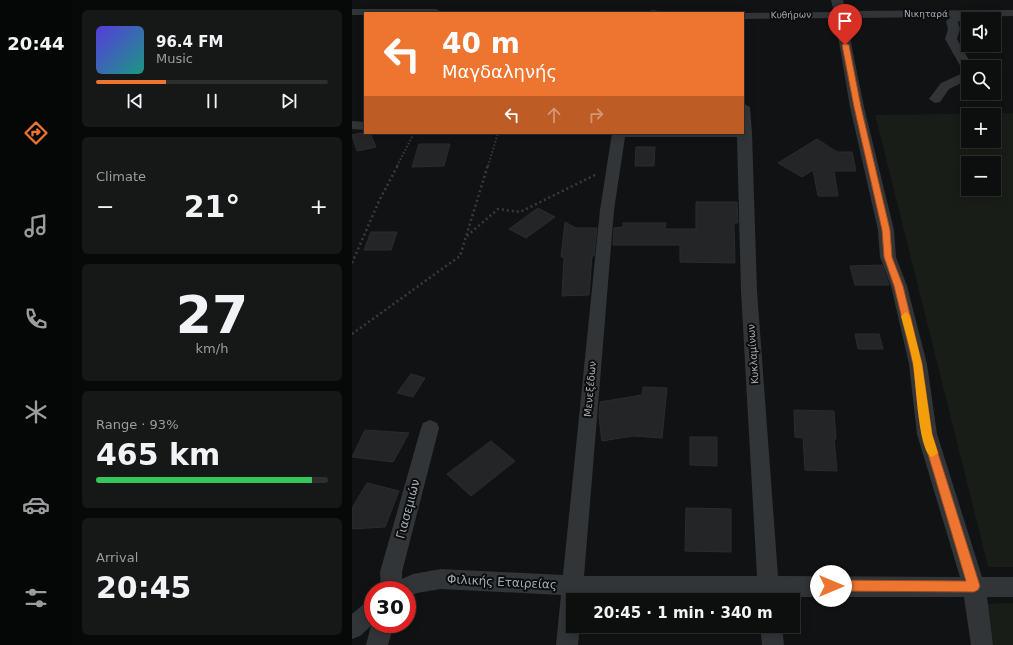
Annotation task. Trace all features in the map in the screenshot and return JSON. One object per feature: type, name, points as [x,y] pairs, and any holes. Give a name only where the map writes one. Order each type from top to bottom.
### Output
[{"type":"street","name":"Νικηταρά","points":[[838,7],[961,13]]},
{"type":"street","name":"Κυθήρων","points":[[744,16],[838,7]]},
{"type":"street","points":[[838,7],[857,107],[886,230],[888,257],[899,286],[918,364],[927,434],[974,586],[982,645]]},
{"type":"street","points":[[352,12],[436,12]]},
{"type":"street","name":"Νικηταρά","points":[[1001,13],[1013,13]]},
{"type":"street","points":[[935,99],[945,86],[967,76],[968,69],[951,39],[954,29],[952,21],[961,17]]},
{"type":"street","name":"Κυκλαμίνων","points":[[744,120],[749,290],[768,593]]},
{"type":"street","points":[[352,125],[364,126]]},
{"type":"street","name":"Μενεξέδων","points":[[567,645],[606,218],[618,134]]},
{"type":"street","name":"Γιασεμιών","points":[[392,581],[391,572],[430,428]]},
{"type":"street","name":"Φιλικής Εταιρείας","points":[[416,583],[441,579],[573,586],[768,593],[974,586],[1013,587]]},
{"type":"street","points":[[352,628],[364,618]]},
{"type":"street","points":[[377,645],[380,633]]},
{"type":"street","points":[[772,633],[773,645]]},
{"type":"path","points":[[352,263],[379,201],[413,134]]},
{"type":"path","points":[[352,334],[460,256],[498,134]]},
{"type":"path","points":[[467,236],[498,209],[520,212],[614,165]]},
{"type":"shaded area","points":[[1001,113],[1013,113],[1013,567],[988,567],[875,115],[961,114],[961,148],[1001,148]]},
{"type":"shaded area","points":[[1013,603],[1013,645],[984,645],[977,604]]},
{"type":"building","points":[[361,133],[370,134],[376,147],[357,151],[352,135]]},
{"type":"building","points":[[817,139],[837,152],[852,152],[856,171],[834,171],[838,196],[818,196],[813,170],[802,177],[778,163]]},
{"type":"building","points":[[419,144],[450,144],[444,166],[412,167]]},
{"type":"building","points":[[636,147],[655,147],[654,166],[635,166]]},
{"type":"building","points":[[696,202],[737,202],[738,223],[734,223],[735,263],[680,262],[680,245],[613,245],[614,228],[623,227],[623,223],[666,223],[665,229],[696,229]]},
{"type":"building","points":[[538,208],[555,217],[526,238],[509,229]]},
{"type":"building","points":[[565,222],[576,228],[597,228],[594,256],[592,256],[589,295],[562,296],[564,257],[561,257]]},
{"type":"building","points":[[371,232],[397,232],[391,250],[364,250]]},
{"type":"building","points":[[882,265],[889,285],[855,285],[850,266]]},
{"type":"building","points":[[855,334],[879,334],[883,349],[858,349]]},
{"type":"building","points":[[411,374],[425,378],[413,397],[397,393]]},
{"type":"building","points":[[643,387],[667,388],[662,438],[633,436],[602,441],[599,417],[600,402],[642,395]]},
{"type":"building","points":[[794,410],[834,411],[836,439],[834,439],[837,471],[805,470],[803,438],[795,437]]},
{"type":"building","points":[[365,430],[409,433],[393,462],[352,457]]},
{"type":"building","points":[[690,437],[717,437],[717,466],[690,465]]},
{"type":"building","points":[[491,441],[515,461],[471,496],[447,474]]},
{"type":"building","points":[[367,483],[399,491],[385,527],[352,529],[352,508]]},
{"type":"building","points":[[686,508],[731,509],[731,552],[685,551]]},
{"type":"slow traffic","points":[[906,316],[918,364],[927,434],[932,453]]},
{"type":"route","points":[[831,586],[974,586],[927,434],[918,364],[899,286],[888,257],[886,230],[857,107],[845,45]]}]
